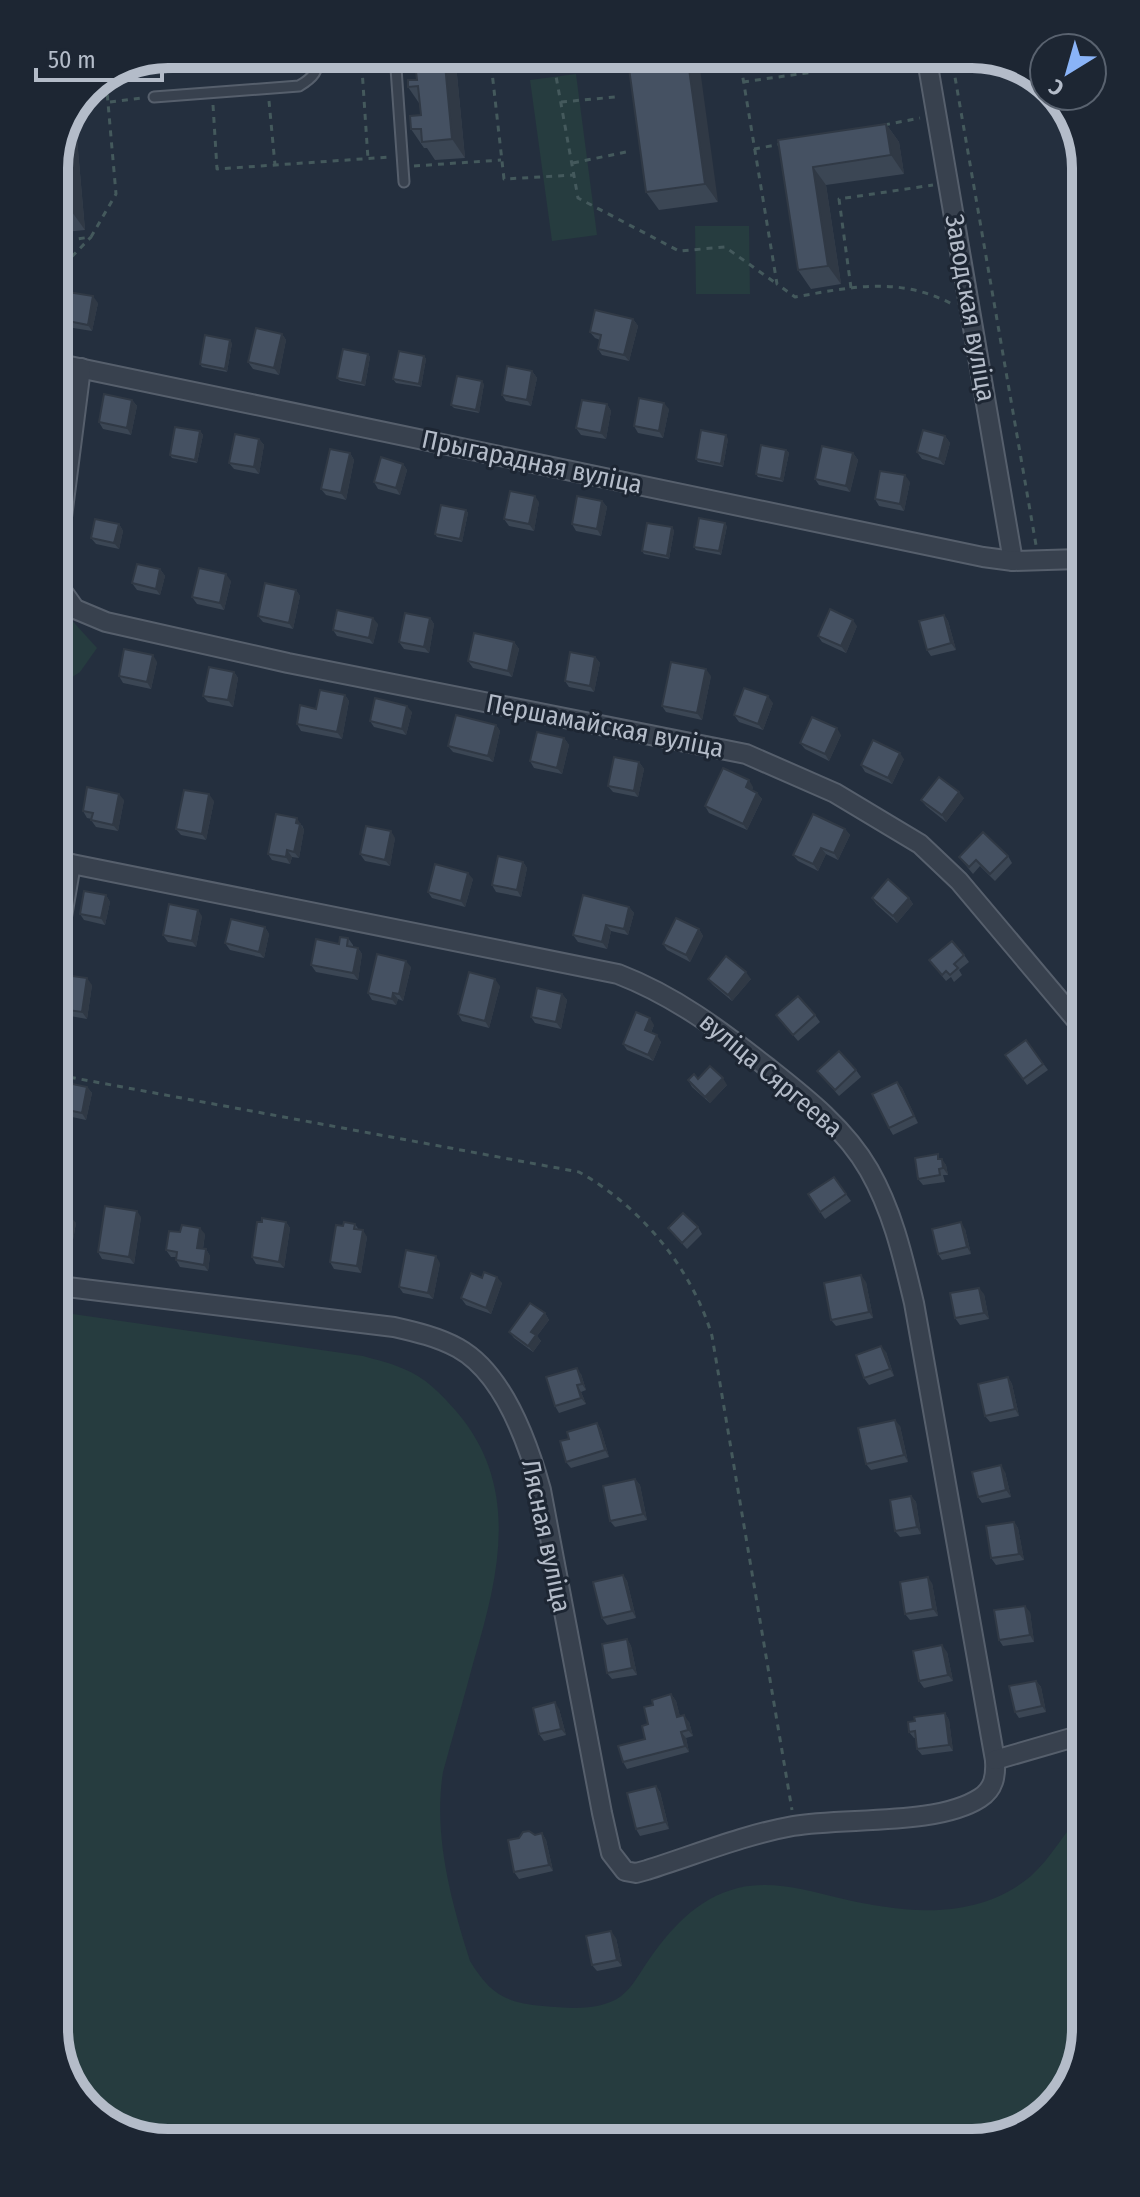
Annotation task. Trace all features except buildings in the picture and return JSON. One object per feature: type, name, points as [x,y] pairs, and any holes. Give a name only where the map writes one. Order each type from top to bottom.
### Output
[{"type":"street","name":"Заводская вуліца","points":[[928,68],[1013,561]]},
{"type":"street","points":[[68,366],[81,368],[68,470]]},
{"type":"street","name":"Прыгарадная вуліца","points":[[81,368],[983,557],[1013,561],[1072,559]]},
{"type":"street","name":"Першамайская вуліца","points":[[68,599],[75,609],[106,622],[288,663],[746,754],[793,774],[886,822],[929,851],[959,881],[1072,1015]]},
{"type":"street","name":"вуліца Сяргеева","points":[[68,863],[618,974],[647,985],[696,1012],[828,1118],[849,1140],[869,1170],[900,1245],[914,1303],[995,1760]]},
{"type":"street","name":"Лясная вуліца","points":[[68,1287],[394,1327],[431,1336],[461,1349],[480,1366],[511,1409],[533,1462],[541,1490],[602,1813],[611,1853],[617,1864],[625,1871],[636,1873],[756,1835],[795,1826]]},
{"type":"street","points":[[795,1826],[921,1815],[957,1808],[988,1791],[996,1773],[995,1760],[1072,1738]]},
{"type":"lane","points":[[154,97],[299,86],[313,78],[318,68]]},
{"type":"lane","points":[[396,68],[404,182]]},
{"type":"path","points":[[362,68],[368,159]]},
{"type":"path","points":[[501,68],[492,69],[504,179],[575,175]]},
{"type":"path","points":[[555,68],[578,198],[679,251],[725,247],[795,297],[893,285],[950,302],[973,326]]},
{"type":"path","points":[[741,68],[777,284]]},
{"type":"path","points":[[743,82],[813,72],[813,68]]},
{"type":"path","points":[[953,68],[1038,560]]},
{"type":"path","points":[[68,261],[91,237],[116,194],[107,89]]},
{"type":"path","points":[[268,90],[275,165]]},
{"type":"path","points":[[212,94],[217,169],[368,159],[402,162],[501,160]]},
{"type":"path","points":[[108,102],[154,97]]},
{"type":"path","points":[[561,102],[615,97]]},
{"type":"path","points":[[878,126],[925,117]]},
{"type":"path","points":[[754,149],[785,143]]},
{"type":"path","points":[[573,163],[626,152]]},
{"type":"path","points":[[851,288],[839,199],[938,184]]},
{"type":"path","points":[[68,240],[91,237]]},
{"type":"path","points":[[68,1077],[579,1172],[614,1193],[639,1217],[696,1293],[712,1336],[795,1826]]},
{"type":"green space","points":[[576,74],[597,235],[552,241],[530,80]]},
{"type":"green space","points":[[695,226],[749,226],[750,294],[696,294]]},
{"type":"green space","points":[[68,616],[97,648],[80,672],[68,680]]},
{"type":"green space","points":[[68,1313],[363,1356],[389,1363],[412,1372],[433,1387],[456,1411],[476,1440],[490,1470],[497,1500],[499,1532],[496,1564],[483,1628],[443,1772],[440,1820],[450,1891],[470,1961],[485,1982],[500,1995],[530,2005],[580,2008],[607,2003],[629,1989],[664,1939],[685,1917],[710,1899],[738,1888],[763,1885],[789,1887],[913,1910],[963,1907],[987,1901],[1010,1891],[1031,1876],[1071,1826],[1072,2029],[1069,2055],[1062,2073],[1043,2100],[1022,2116],[991,2127],[162,2129],[118,2116],[97,2100],[81,2079],[70,2048],[68,2029]]}]
